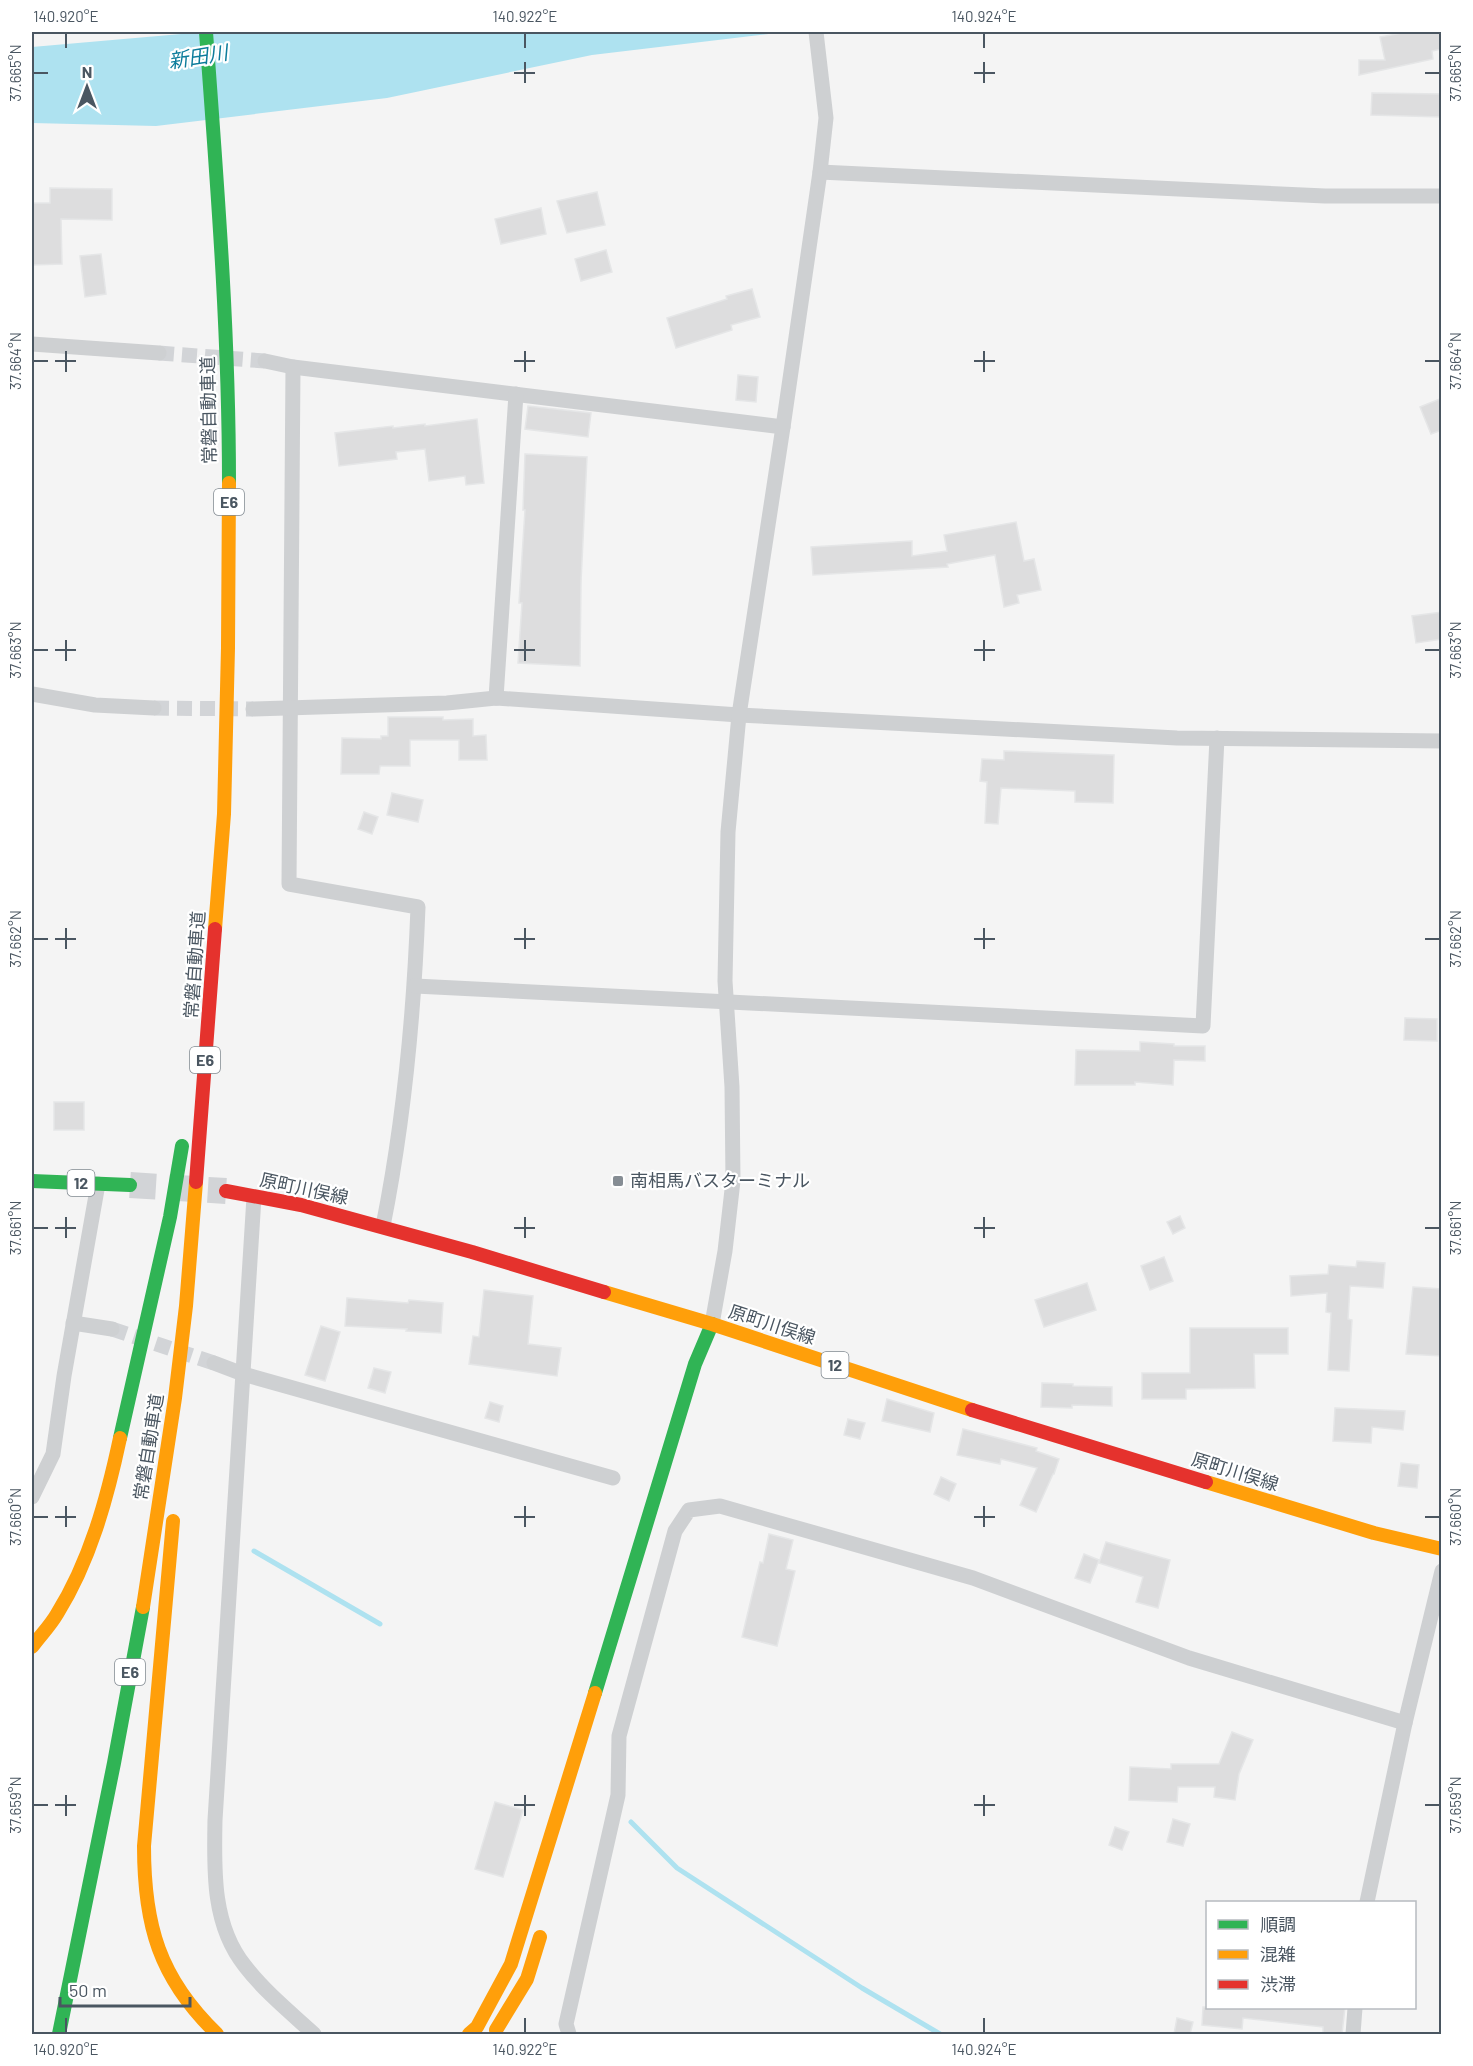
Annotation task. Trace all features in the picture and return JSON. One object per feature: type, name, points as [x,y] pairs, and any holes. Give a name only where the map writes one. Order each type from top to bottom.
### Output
[{"type":"main road","name":"常磐自動車道","points":[[59,2034],[124,1712],[168,1448],[186,1306],[224,814],[228,648],[229,416],[218,189],[206,32]]},
{"type":"main road","points":[[190,1087],[209,897],[224,814]]},
{"type":"main road","points":[[32,1647],[45,1633],[66,1602],[99,1522],[165,1234],[184,1132]]},
{"type":"main road","name":"12","points":[[32,1181],[130,1185]]},
{"type":"main road","name":"原町川俣線","points":[[226,1191],[301,1205],[383,1226],[712,1324],[981,1413],[1363,1530],[1442,1550]]},
{"type":"main road","points":[[178,1468],[186,1306]]},
{"type":"main road","points":[[709,1369],[712,1324]]},
{"type":"main road","points":[[470,2034],[477,2027],[511,1964],[543,1866],[695,1364],[712,1324]]},
{"type":"main road","points":[[175,1503],[144,1846],[144,1885],[149,1922],[162,1960],[193,2011],[217,2034]]},
{"type":"main road","points":[[493,2034],[527,1979],[544,1924]]},
{"type":"street","points":[[712,1324],[734,1181],[732,1087],[725,981],[728,832],[739,715],[783,427],[826,118],[816,32]]},
{"type":"street","points":[[820,172],[1325,196],[1442,196]]},
{"type":"street","points":[[32,344],[159,353]]},
{"type":"street","points":[[265,361],[293,367],[783,427]]},
{"type":"street","points":[[293,367],[289,884],[418,907],[415,986],[396,1158],[383,1226]]},
{"type":"street","points":[[496,698],[516,394]]},
{"type":"street","points":[[32,694],[95,705],[154,708]]},
{"type":"street","points":[[253,708],[447,703],[496,698],[739,715],[1178,738],[1442,741]]},
{"type":"street","points":[[415,986],[1203,1026],[1217,738]]},
{"type":"street","points":[[32,1497],[53,1454],[73,1323],[98,1184]]},
{"type":"street","points":[[254,1197],[215,1820],[214,1869],[217,1901],[228,1936],[244,1965],[314,2034]]},
{"type":"street","points":[[73,1323],[112,1329]]},
{"type":"street","points":[[214,1363],[243,1374],[613,1478]]},
{"type":"street","points":[[569,2034],[566,2024],[618,1795],[619,1736],[675,1531],[689,1510],[720,1506],[973,1578],[1189,1658],[1405,1722]]},
{"type":"street","points":[[1367,1901],[1405,1722],[1442,1572]]},
{"type":"street","points":[[1353,2034],[1355,2009]]},
{"type":"water","name":"新田川","points":[[204,32],[786,32],[592,55],[387,98],[156,126],[32,123],[32,47]]},
{"type":"building","points":[[1407,32],[1442,32],[1442,49],[1432,51],[1433,59],[1359,75],[1359,60],[1385,60],[1380,37]]},
{"type":"building","points":[[1372,93],[1442,94],[1442,117],[1371,115]]},
{"type":"building","points":[[50,188],[112,189],[112,220],[61,219],[62,264],[32,265],[32,203],[50,203]]},
{"type":"building","points":[[597,192],[605,225],[567,233],[557,201]]},
{"type":"building","points":[[541,208],[546,234],[501,244],[495,219]]},
{"type":"building","points":[[606,250],[612,272],[581,281],[575,259]]},
{"type":"building","points":[[101,254],[106,294],[85,297],[80,256]]},
{"type":"building","points":[[752,289],[760,317],[731,325],[732,330],[676,348],[667,318]]},
{"type":"building","points":[[738,375],[758,377],[756,402],[736,400]]},
{"type":"building","points":[[1442,398],[1442,430],[1431,434],[1420,407]]},
{"type":"building","points":[[528,406],[591,413],[588,437],[525,429]]},
{"type":"building","points":[[477,419],[484,483],[466,485],[465,476],[429,481],[425,449],[396,452],[397,459],[339,466],[335,433],[393,426],[393,428],[425,424],[425,426]]},
{"type":"building","points":[[525,454],[587,457],[581,582],[580,666],[518,663],[522,603],[519,603],[525,510],[523,510]]},
{"type":"building","points":[[1016,522],[1024,561],[1034,559],[1041,590],[1017,595],[1019,603],[1004,607],[995,555],[947,564],[948,567],[813,575],[811,547],[912,541],[912,556],[947,551],[944,535]]},
{"type":"building","points":[[1442,612],[1442,639],[1416,643],[1412,616]]},
{"type":"building","points":[[388,717],[473,719],[473,736],[486,735],[487,760],[459,760],[459,740],[410,740],[410,766],[380,766],[379,774],[341,774],[342,738],[381,739],[381,736],[388,736]]},
{"type":"building","points":[[1004,751],[1114,755],[1113,803],[1075,802],[1075,791],[1001,788],[998,824],[985,823],[987,782],[980,781],[982,759],[1004,760]]},
{"type":"building","points":[[392,793],[423,800],[418,822],[387,815]]},
{"type":"building","points":[[364,812],[378,817],[372,834],[358,829]]},
{"type":"building","points":[[1405,1018],[1437,1019],[1437,1041],[1404,1040]]},
{"type":"building","points":[[1140,1042],[1174,1044],[1174,1046],[1205,1046],[1205,1061],[1174,1060],[1173,1085],[1135,1082],[1135,1085],[1075,1085],[1076,1050],[1140,1051]]},
{"type":"building","points":[[54,1102],[84,1102],[84,1130],[54,1130]]},
{"type":"building","points":[[1180,1216],[1185,1228],[1173,1234],[1167,1222]]},
{"type":"building","points":[[1164,1257],[1173,1281],[1150,1290],[1141,1266]]},
{"type":"building","points":[[1357,1261],[1385,1263],[1383,1288],[1350,1286],[1348,1319],[1352,1320],[1349,1371],[1328,1370],[1331,1313],[1326,1312],[1327,1293],[1291,1296],[1290,1276],[1328,1274],[1329,1265],[1356,1267]]},
{"type":"building","points":[[1087,1283],[1096,1310],[1044,1327],[1035,1300]]},
{"type":"building","points":[[1413,1287],[1442,1289],[1442,1356],[1406,1354]]},
{"type":"building","points":[[484,1290],[533,1296],[528,1344],[561,1348],[557,1376],[469,1364],[473,1336],[479,1337]]},
{"type":"building","points":[[347,1298],[408,1303],[409,1300],[443,1303],[441,1333],[345,1326]]},
{"type":"building","points":[[321,1326],[340,1332],[325,1381],[305,1375]]},
{"type":"building","points":[[1190,1328],[1288,1328],[1288,1354],[1254,1354],[1255,1388],[1186,1389],[1186,1399],[1142,1399],[1142,1373],[1190,1373]]},
{"type":"building","points":[[374,1368],[391,1372],[385,1393],[368,1388]]},
{"type":"building","points":[[1042,1383],[1112,1387],[1112,1406],[1041,1407]]},
{"type":"building","points":[[887,1399],[934,1413],[930,1432],[882,1421]]},
{"type":"building","points":[[490,1402],[503,1406],[499,1422],[485,1418]]},
{"type":"building","points":[[1335,1408],[1405,1411],[1403,1430],[1372,1427],[1371,1443],[1333,1441]]},
{"type":"building","points":[[848,1419],[865,1423],[860,1439],[844,1435]]},
{"type":"building","points":[[963,1429],[1037,1448],[1036,1451],[1059,1459],[1036,1512],[1020,1505],[1037,1468],[1001,1459],[1000,1464],[957,1455]]},
{"type":"building","points":[[1401,1463],[1419,1465],[1417,1488],[1398,1486]]},
{"type":"building","points":[[941,1477],[956,1484],[949,1501],[934,1494]]},
{"type":"building","points":[[769,1534],[793,1540],[786,1569],[795,1571],[777,1646],[742,1637]]},
{"type":"building","points":[[1106,1542],[1170,1560],[1158,1608],[1136,1602],[1143,1577],[1099,1563]]},
{"type":"building","points":[[1084,1554],[1099,1560],[1090,1583],[1075,1578]]},
{"type":"building","points":[[1232,1732],[1253,1740],[1239,1774],[1235,1800],[1214,1797],[1215,1787],[1178,1787],[1177,1802],[1129,1800],[1130,1767],[1171,1769],[1171,1764],[1219,1764]]},
{"type":"building","points":[[495,1802],[523,1810],[503,1877],[475,1869]]},
{"type":"building","points":[[1173,1819],[1190,1824],[1183,1846],[1167,1842]]},
{"type":"building","points":[[1115,1827],[1129,1832],[1122,1850],[1109,1845]]},
{"type":"building","points":[[1203,2007],[1206,2009],[1345,2009],[1342,2034],[1323,2034],[1323,2027],[1243,2018],[1242,2029],[1202,2025]]},
{"type":"building","points":[[1177,2018],[1193,2022],[1190,2034],[1174,2034]]},
{"type":"waterway","points":[[254,1551],[380,1624]]},
{"type":"waterway","points":[[631,1822],[677,1868],[862,1988],[940,2034]]},
{"type":"tunnel","points":[[159,353],[265,361]]},
{"type":"tunnel","points":[[154,708],[253,709]]},
{"type":"tunnel","points":[[130,1185],[226,1191]]},
{"type":"tunnel","points":[[112,1329],[214,1363]]},
{"type":"traffic: fast","points":[[206,32],[225,313],[229,483]]},
{"type":"traffic: fast","points":[[120,1438],[170,1217],[182,1146]]},
{"type":"traffic: fast","points":[[32,1181],[130,1185]]},
{"type":"traffic: fast","points":[[595,1693],[695,1364],[712,1324]]},
{"type":"traffic: fast","points":[[59,2034],[143,1607]]},
{"type":"traffic: slow","points":[[215,929],[224,814],[229,483]]},
{"type":"traffic: slow","points":[[143,1607],[175,1398],[186,1306],[196,1182]]},
{"type":"traffic: slow","points":[[604,1292],[712,1324],[972,1410]]},
{"type":"traffic: slow","points":[[32,1647],[54,1618],[79,1573],[103,1507],[120,1438]]},
{"type":"traffic: slow","points":[[1206,1482],[1374,1533],[1442,1549]]},
{"type":"traffic: slow","points":[[173,1521],[144,1846],[147,1901],[159,1949],[168,1971],[197,2013],[217,2034]]},
{"type":"traffic: slow","points":[[469,2034],[477,2027],[511,1964],[595,1693]]},
{"type":"traffic: slow","points":[[496,2030],[527,1979],[540,1937]]},
{"type":"traffic: jam","points":[[196,1182],[215,929]]},
{"type":"traffic: jam","points":[[226,1191],[301,1205],[472,1252],[604,1292]]},
{"type":"traffic: jam","points":[[972,1410],[1206,1482]]},
{"type":"place","name":"南相馬バスターミナル","points":[[618,1181]]}]
